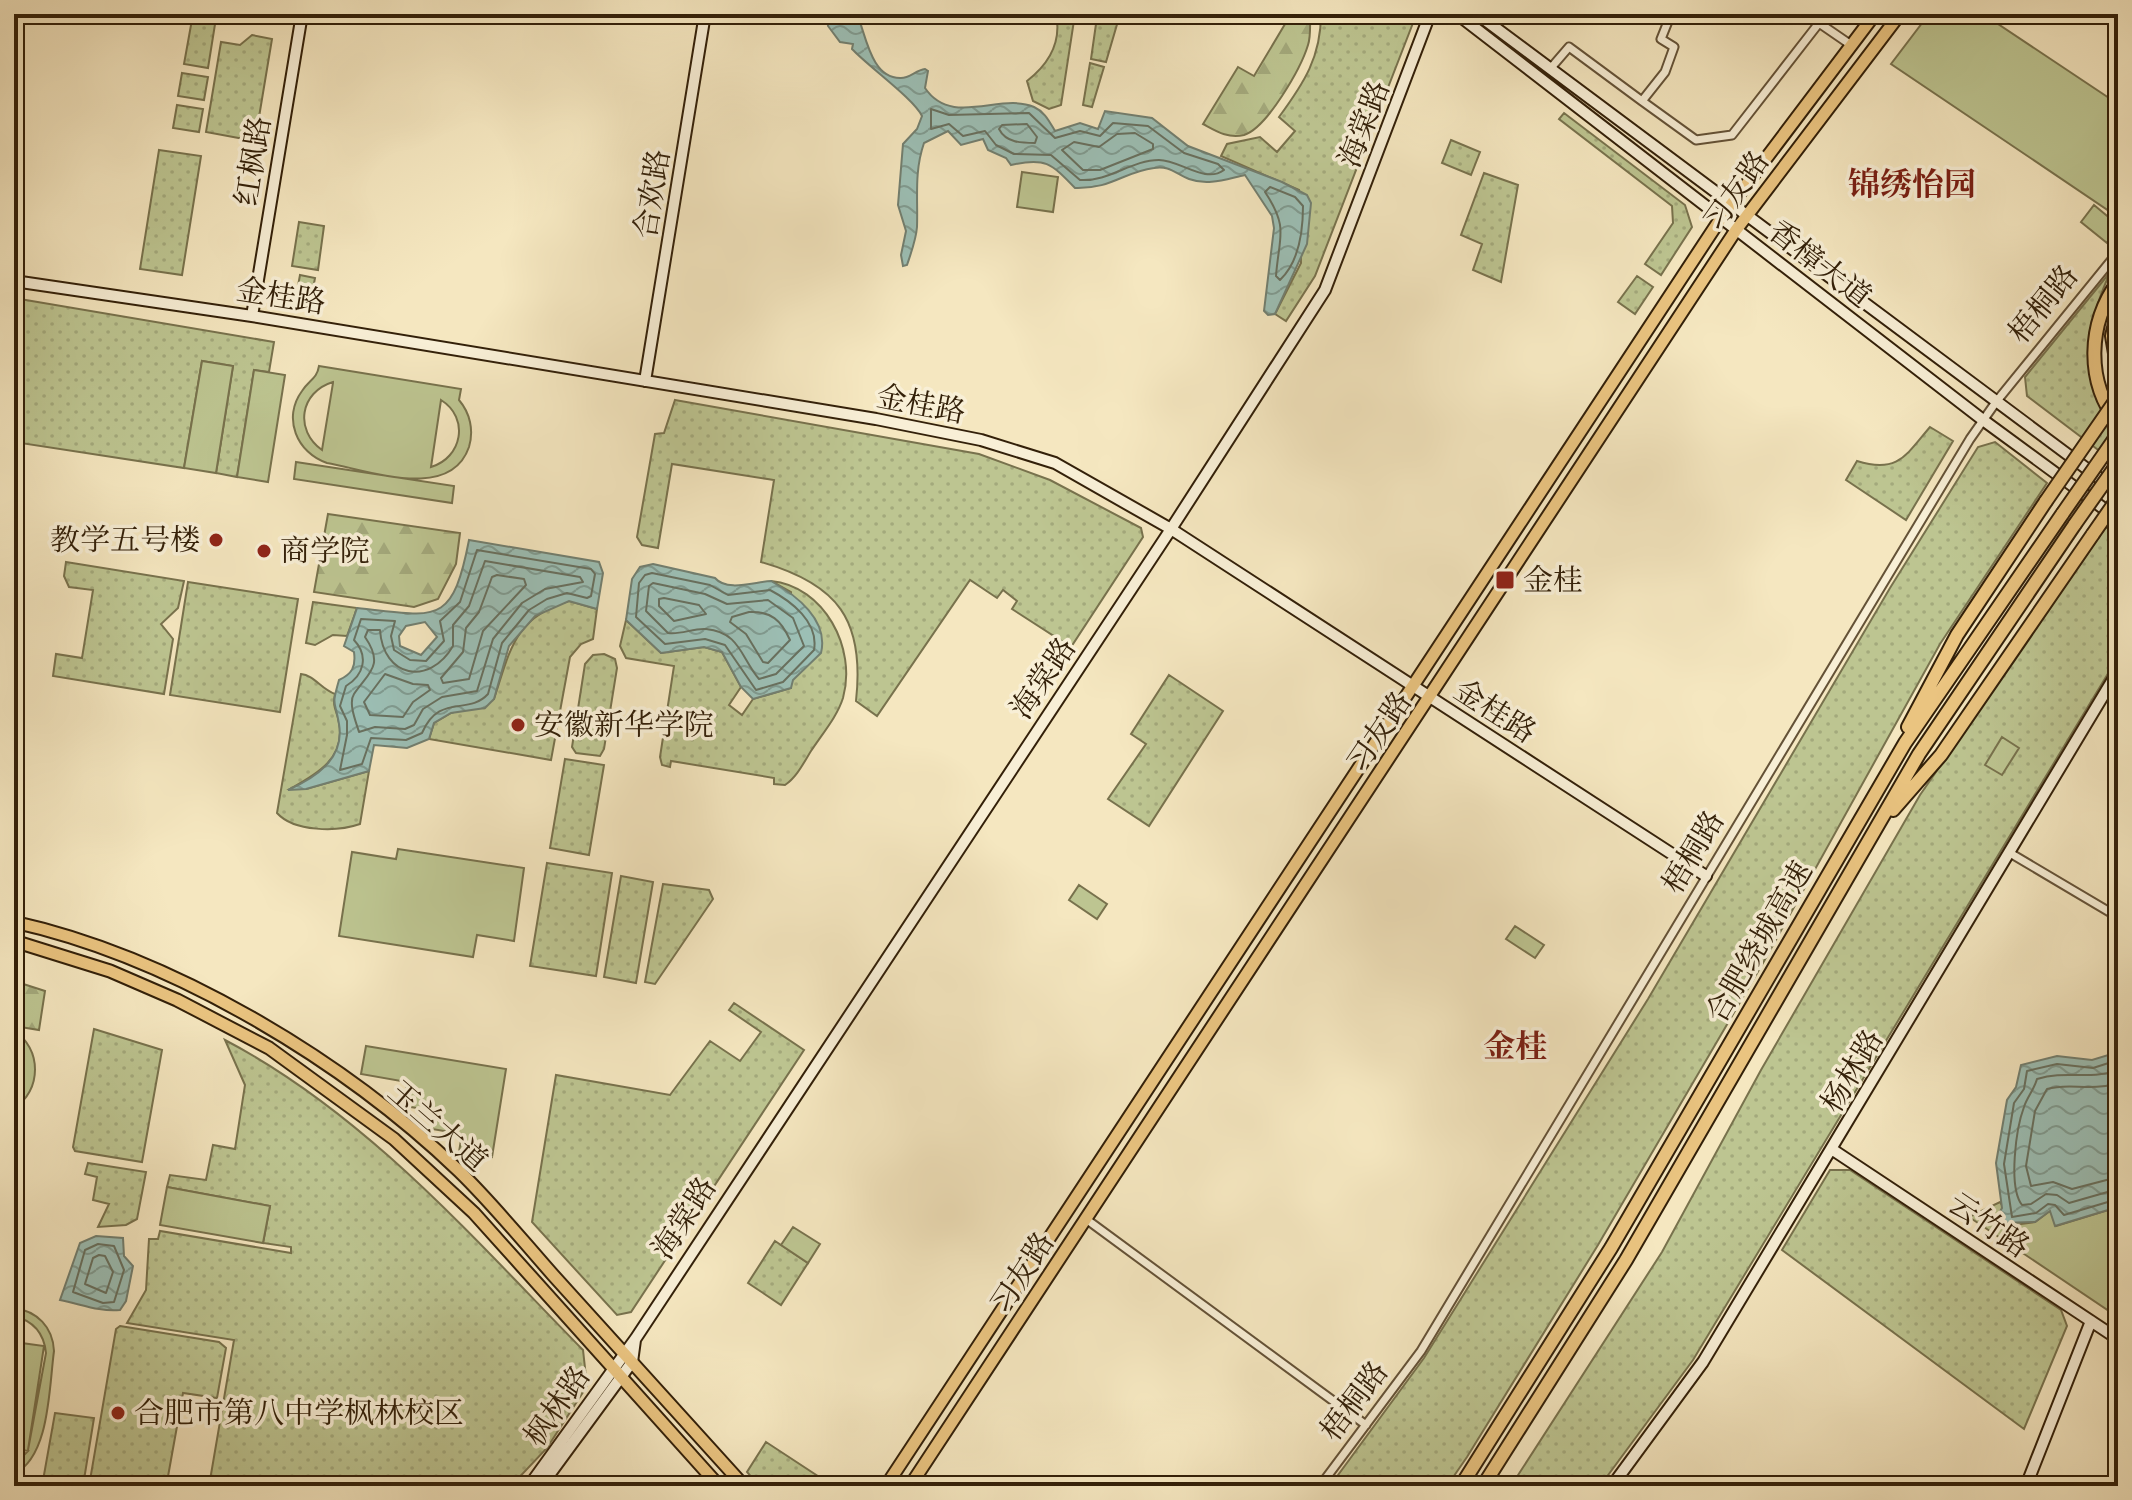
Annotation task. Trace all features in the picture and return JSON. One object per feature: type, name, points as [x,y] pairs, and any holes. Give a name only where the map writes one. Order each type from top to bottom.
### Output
[{"type":"highway","points":[[2118,282],[2099,313],[2094,334],[2099,384],[2118,423]]},
{"type":"highway","points":[[2118,312],[2112,336],[2118,371]]},
{"type":"highway","points":[[1858,823],[1957,635],[2118,397]]},
{"type":"highway","name":"合肥绕城高速","points":[[1461,1486],[1611,1248],[1905,743],[2118,434]]},
{"type":"highway","name":"合肥绕城高速","points":[[1483,1486],[1626,1260],[1919,754],[2118,463]]},
{"type":"highway","points":[[1872,834],[1941,755],[2118,495]]},
{"type":"main road","name":"习友路","points":[[886,1486],[1721,218],[1875,14]]},
{"type":"main road","name":"习友路","points":[[910,1486],[1746,215],[1900,14]]},
{"type":"main road","name":"玉兰大道","points":[[14,922],[125,956],[211,995],[285,1038],[395,1115],[460,1172],[744,1486]]},
{"type":"main road","name":"玉兰大道","points":[[14,941],[110,971],[177,1000],[269,1048],[394,1139],[474,1213],[719,1486]]},
{"type":"street","name":"红枫路","points":[[252,316],[302,14]]},
{"type":"street","name":"合欢路","points":[[645,381],[705,14]]},
{"type":"street","name":"海棠路","points":[[623,1352],[636,1338],[1171,529],[1325,290],[1430,14]]},
{"type":"street","name":"香樟大道","points":[[1457,14],[1983,420],[2118,519]]},
{"type":"street","name":"香樟大道","points":[[1477,14],[2118,495]]},
{"type":"street","points":[[1642,101],[1665,72],[1674,47],[1661,39],[1671,14]]},
{"type":"street","points":[[1806,14],[1851,45]]},
{"type":"street","points":[[1550,69],[1569,47],[1696,140],[1732,135],[1819,23]]},
{"type":"street","name":"梧桐路","points":[[1320,1486],[1421,1351],[1983,420],[2118,252]]},
{"type":"street","name":"金桂路","points":[[14,281],[252,316],[645,381],[981,440],[1055,463],[1171,529],[1706,876]]},
{"type":"street","name":"杨林路","points":[[1612,1486],[1703,1362],[2118,671]]},
{"type":"street","points":[[2010,853],[2118,917]]},
{"type":"street","name":"云竹路","points":[[1833,1150],[2118,1339]]},
{"type":"street","points":[[1086,1219],[1366,1425]]},
{"type":"street","points":[[2026,1486],[2091,1321]]},
{"type":"street","name":"海棠路","points":[[632,1362],[636,1338]]},
{"type":"street","name":"枫林路","points":[[529,1486],[623,1352]]},
{"type":"street","name":"枫林路","points":[[541,1486],[632,1362]]},
{"type":"green space","points":[[193,14],[216,18],[208,68],[184,64]]},
{"type":"green space","points":[[1056,14],[1075,14],[1061,105],[1049,109],[1033,101],[1027,81],[1052,52],[1057,34]]},
{"type":"green space","points":[[1291,14],[1310,14],[1309,41],[1298,68],[1273,110],[1244,135],[1227,135],[1203,124],[1238,67],[1254,76]]},
{"type":"green space","points":[[1321,14],[1411,14],[1413,23],[1315,276],[1286,321],[1275,314],[1301,263],[1299,190],[1221,156],[1227,144],[1260,137],[1277,152],[1295,131],[1279,117],[1296,93],[1314,57]]},
{"type":"green space","points":[[1929,14],[1983,14],[2118,104],[2118,217],[1891,64]]},
{"type":"green space","points":[[1097,17],[1118,21],[1106,62],[1091,59]]},
{"type":"green space","points":[[252,35],[272,39],[255,141],[206,132],[221,42],[240,45]]},
{"type":"green space","points":[[1090,63],[1104,67],[1092,107],[1083,105]]},
{"type":"green space","points":[[182,73],[208,77],[204,100],[178,96]]},
{"type":"green space","points":[[177,105],[203,109],[199,132],[173,128]]},
{"type":"green space","points":[[1564,113],[1685,205],[1692,227],[1661,275],[1645,264],[1673,223],[1672,206],[1559,119]]},
{"type":"green space","points":[[1451,140],[1480,152],[1471,175],[1442,163]]},
{"type":"green space","points":[[159,150],[201,156],[182,275],[140,269]]},
{"type":"green space","points":[[1022,172],[1058,177],[1053,212],[1017,207]]},
{"type":"green space","points":[[1484,173],[1518,185],[1501,282],[1473,270],[1482,244],[1461,235]]},
{"type":"green space","points":[[2094,205],[2118,225],[2107,243],[2081,222]]},
{"type":"green space","points":[[299,222],[324,226],[318,270],[292,266]]},
{"type":"green space","points":[[2111,271],[2096,310],[2089,352],[2095,393],[2118,428],[2118,465],[2027,396],[2025,377]]},
{"type":"green space","points":[[300,275],[315,278],[310,305],[295,302]]},
{"type":"green space","points":[[1637,276],[1653,287],[1635,314],[1618,302]]},
{"type":"green space","points":[[14,298],[274,342],[269,372],[254,370],[237,477],[216,473],[233,366],[202,361],[184,468],[14,442]]},
{"type":"green space","points":[[202,361],[233,366],[216,473],[184,468]]},
{"type":"green space","points":[[319,366],[461,389],[459,400],[471,428],[469,447],[459,464],[445,474],[427,478],[385,476],[316,458],[296,433],[293,412],[296,401]],"holes":[[[333,383],[322,450],[307,432],[305,412],[313,394]],[[441,400],[456,417],[458,437],[450,455],[431,467]]]},
{"type":"green space","points":[[254,370],[285,375],[268,482],[237,477]]},
{"type":"green space","points":[[675,400],[979,454],[1050,480],[1141,528],[1143,537],[1071,647],[1012,609],[1017,601],[1003,590],[997,598],[970,580],[877,716],[856,701],[856,648],[841,609],[810,582],[761,562],[774,480],[672,464],[658,548],[642,545],[637,537],[655,434],[664,433]]},
{"type":"green space","points":[[1930,427],[1953,441],[1906,520],[1846,480],[1857,461],[1882,465],[1900,459]]},
{"type":"green space","points":[[1995,442],[2047,483],[1940,644],[1763,963],[1598,1245],[1467,1457],[1447,1486],[1330,1486],[1424,1358],[1648,999],[1890,588],[1978,447]]},
{"type":"green space","points":[[296,462],[454,486],[452,503],[294,479]]},
{"type":"green space","points":[[328,514],[460,533],[456,564],[438,599],[414,607],[314,592]]},
{"type":"green space","points":[[2106,527],[2118,537],[2118,657],[1693,1360],[1600,1486],[1511,1486],[1662,1252],[1761,1070],[1920,795]]},
{"type":"green space","points":[[66,562],[184,581],[178,608],[161,624],[173,639],[164,694],[53,676],[56,654],[82,658],[93,590],[69,587],[64,576]]},
{"type":"green space","points":[[771,581],[790,585],[807,594],[821,607],[840,640],[846,679],[843,698],[833,719],[797,774],[785,785],[774,784],[774,778],[671,761],[670,767],[662,765],[660,757],[674,666],[626,658],[620,646],[626,620],[661,653],[704,647],[722,652],[741,687],[729,705],[742,715],[753,699],[791,688],[791,592]]},
{"type":"green space","points":[[188,582],[298,599],[280,712],[170,695]]},
{"type":"green space","points":[[569,601],[597,609],[593,639],[581,644],[570,657],[551,760],[429,739],[434,723],[451,713],[494,699],[510,651],[525,626],[536,616]]},
{"type":"green space","points":[[313,602],[357,608],[347,636],[333,635],[315,645],[306,643]]},
{"type":"green space","points":[[604,654],[615,659],[617,668],[604,749],[600,756],[576,753],[572,747],[585,664],[593,655]]},
{"type":"green space","points":[[301,674],[335,694],[334,706],[340,736],[338,747],[326,764],[290,789],[306,789],[369,771],[360,824],[316,829],[294,824],[277,813]]},
{"type":"green space","points":[[1169,675],[1223,711],[1149,826],[1108,799],[1146,744],[1131,734]]},
{"type":"green space","points":[[2002,737],[2019,748],[2002,775],[1985,765]]},
{"type":"green space","points":[[565,759],[604,765],[589,855],[550,848]]},
{"type":"green space","points":[[398,849],[524,868],[514,941],[477,935],[473,957],[339,936],[352,852],[396,859]]},
{"type":"green space","points":[[547,863],[612,873],[596,976],[530,966]]},
{"type":"green space","points":[[621,876],[653,882],[636,983],[604,977]]},
{"type":"green space","points":[[663,884],[709,890],[713,899],[655,984],[645,982]]},
{"type":"green space","points":[[1079,885],[1107,904],[1097,919],[1069,900]]},
{"type":"green space","points":[[1515,926],[1544,945],[1535,958],[1506,939]]},
{"type":"green space","points":[[14,981],[45,991],[39,1030],[14,1026]]},
{"type":"green space","points":[[734,1003],[804,1050],[631,1312],[617,1315],[532,1222],[556,1075],[670,1095],[710,1041],[740,1061],[761,1032],[729,1010]]},
{"type":"green space","points":[[94,1029],[162,1050],[142,1162],[75,1151],[73,1147]]},
{"type":"green space","points":[[14,1030],[30,1048],[35,1070],[30,1091],[14,1109],[14,1094],[24,1070],[14,1044]]},
{"type":"green space","points":[[225,1040],[276,1070],[371,1141],[459,1222],[583,1350],[587,1386],[547,1448],[511,1486],[209,1486],[234,1340],[127,1323],[146,1290],[149,1239],[158,1239],[160,1231],[291,1253],[291,1247],[263,1243],[270,1206],[167,1187],[170,1175],[206,1180],[213,1145],[235,1149],[245,1085]]},
{"type":"green space","points":[[366,1046],[506,1069],[492,1157],[459,1152],[462,1134],[432,1129],[435,1111],[404,1106],[407,1082],[361,1074]]},
{"type":"green space","points":[[88,1163],[146,1172],[137,1219],[126,1225],[98,1227],[109,1204],[93,1200],[97,1177],[85,1174]]},
{"type":"green space","points":[[1830,1170],[1850,1170],[2061,1310],[2067,1326],[2024,1429],[1782,1250]]},
{"type":"green space","points":[[167,1187],[270,1206],[263,1243],[160,1225]]},
{"type":"green space","points":[[2000,1202],[2014,1225],[2035,1222],[2051,1210],[2056,1226],[2118,1207],[2118,1317],[1969,1217]]},
{"type":"green space","points":[[793,1227],[820,1244],[808,1263],[781,1245]]},
{"type":"green space","points":[[775,1241],[808,1263],[781,1305],[748,1283]]},
{"type":"green space","points":[[14,1308],[30,1313],[42,1322],[51,1335],[54,1351],[49,1401],[41,1437],[35,1453],[14,1474],[14,1465],[28,1451],[14,1448],[14,1342],[44,1346],[28,1450],[46,1353],[43,1339],[40,1334],[27,1321],[14,1316]]},
{"type":"green space","points":[[120,1326],[219,1342],[226,1348],[217,1398],[183,1393],[167,1482],[189,1486],[89,1486],[116,1329]]},
{"type":"green space","points":[[55,1413],[94,1418],[83,1486],[42,1486]]},
{"type":"green space","points":[[766,1442],[833,1486],[759,1486],[747,1472]]},
{"type":"water","points":[[827,14],[857,14],[871,54],[883,71],[901,78],[925,69],[928,71],[925,88],[936,100],[949,106],[963,108],[1007,103],[1034,107],[1041,111],[1055,131],[1080,123],[1098,129],[1105,111],[1152,118],[1188,146],[1282,182],[1307,195],[1311,203],[1307,244],[1275,314],[1268,315],[1264,311],[1274,228],[1272,216],[1245,175],[1203,182],[1159,167],[1099,186],[1075,188],[1047,164],[1032,162],[1011,165],[1006,158],[988,150],[983,139],[961,145],[948,131],[924,143],[918,175],[916,232],[907,265],[903,266],[901,255],[906,231],[898,205],[903,144],[917,129],[922,116],[910,101],[852,49],[853,44],[840,42],[828,26]]},
{"type":"water","points":[[469,540],[599,562],[603,573],[597,609],[569,601],[535,616],[509,646],[494,699],[485,708],[451,713],[434,723],[429,739],[407,748],[374,745],[369,771],[306,789],[288,790],[326,766],[337,747],[340,736],[334,700],[339,680],[354,666],[354,652],[344,646],[357,608],[405,613],[436,610],[447,602],[463,569]],"holes":[[[425,622],[437,637],[421,655],[400,646],[399,636],[406,626]]]},
{"type":"water","points":[[653,564],[715,578],[726,585],[771,581],[800,601],[815,619],[822,641],[821,653],[793,680],[791,688],[753,699],[741,687],[722,652],[704,647],[661,653],[626,620],[632,579],[640,567]]},
{"type":"water","points":[[2118,1052],[2118,1207],[2055,1226],[2050,1211],[2035,1222],[2000,1223],[1998,1215],[2002,1208],[1996,1163],[2007,1100],[2016,1087],[2021,1065],[2057,1056],[2092,1060]]},
{"type":"water","points":[[96,1236],[123,1238],[124,1256],[133,1266],[126,1301],[120,1310],[97,1309],[60,1300],[80,1243]]},
{"type":"place","name":"教学五号楼","points":[[216,540]]},
{"type":"place","name":"商学院","points":[[264,551]]},
{"type":"place","name":"金桂","points":[[1505,580]]},
{"type":"place","name":"安徽新华学院","points":[[518,725]]},
{"type":"place","name":"合肥市第八中学枫林校区","points":[[118,1413]]},
{"type":"district","name":"锦绣怡园","points":[[1912,184]]},
{"type":"district","name":"金桂","points":[[1515,1046]]}]
